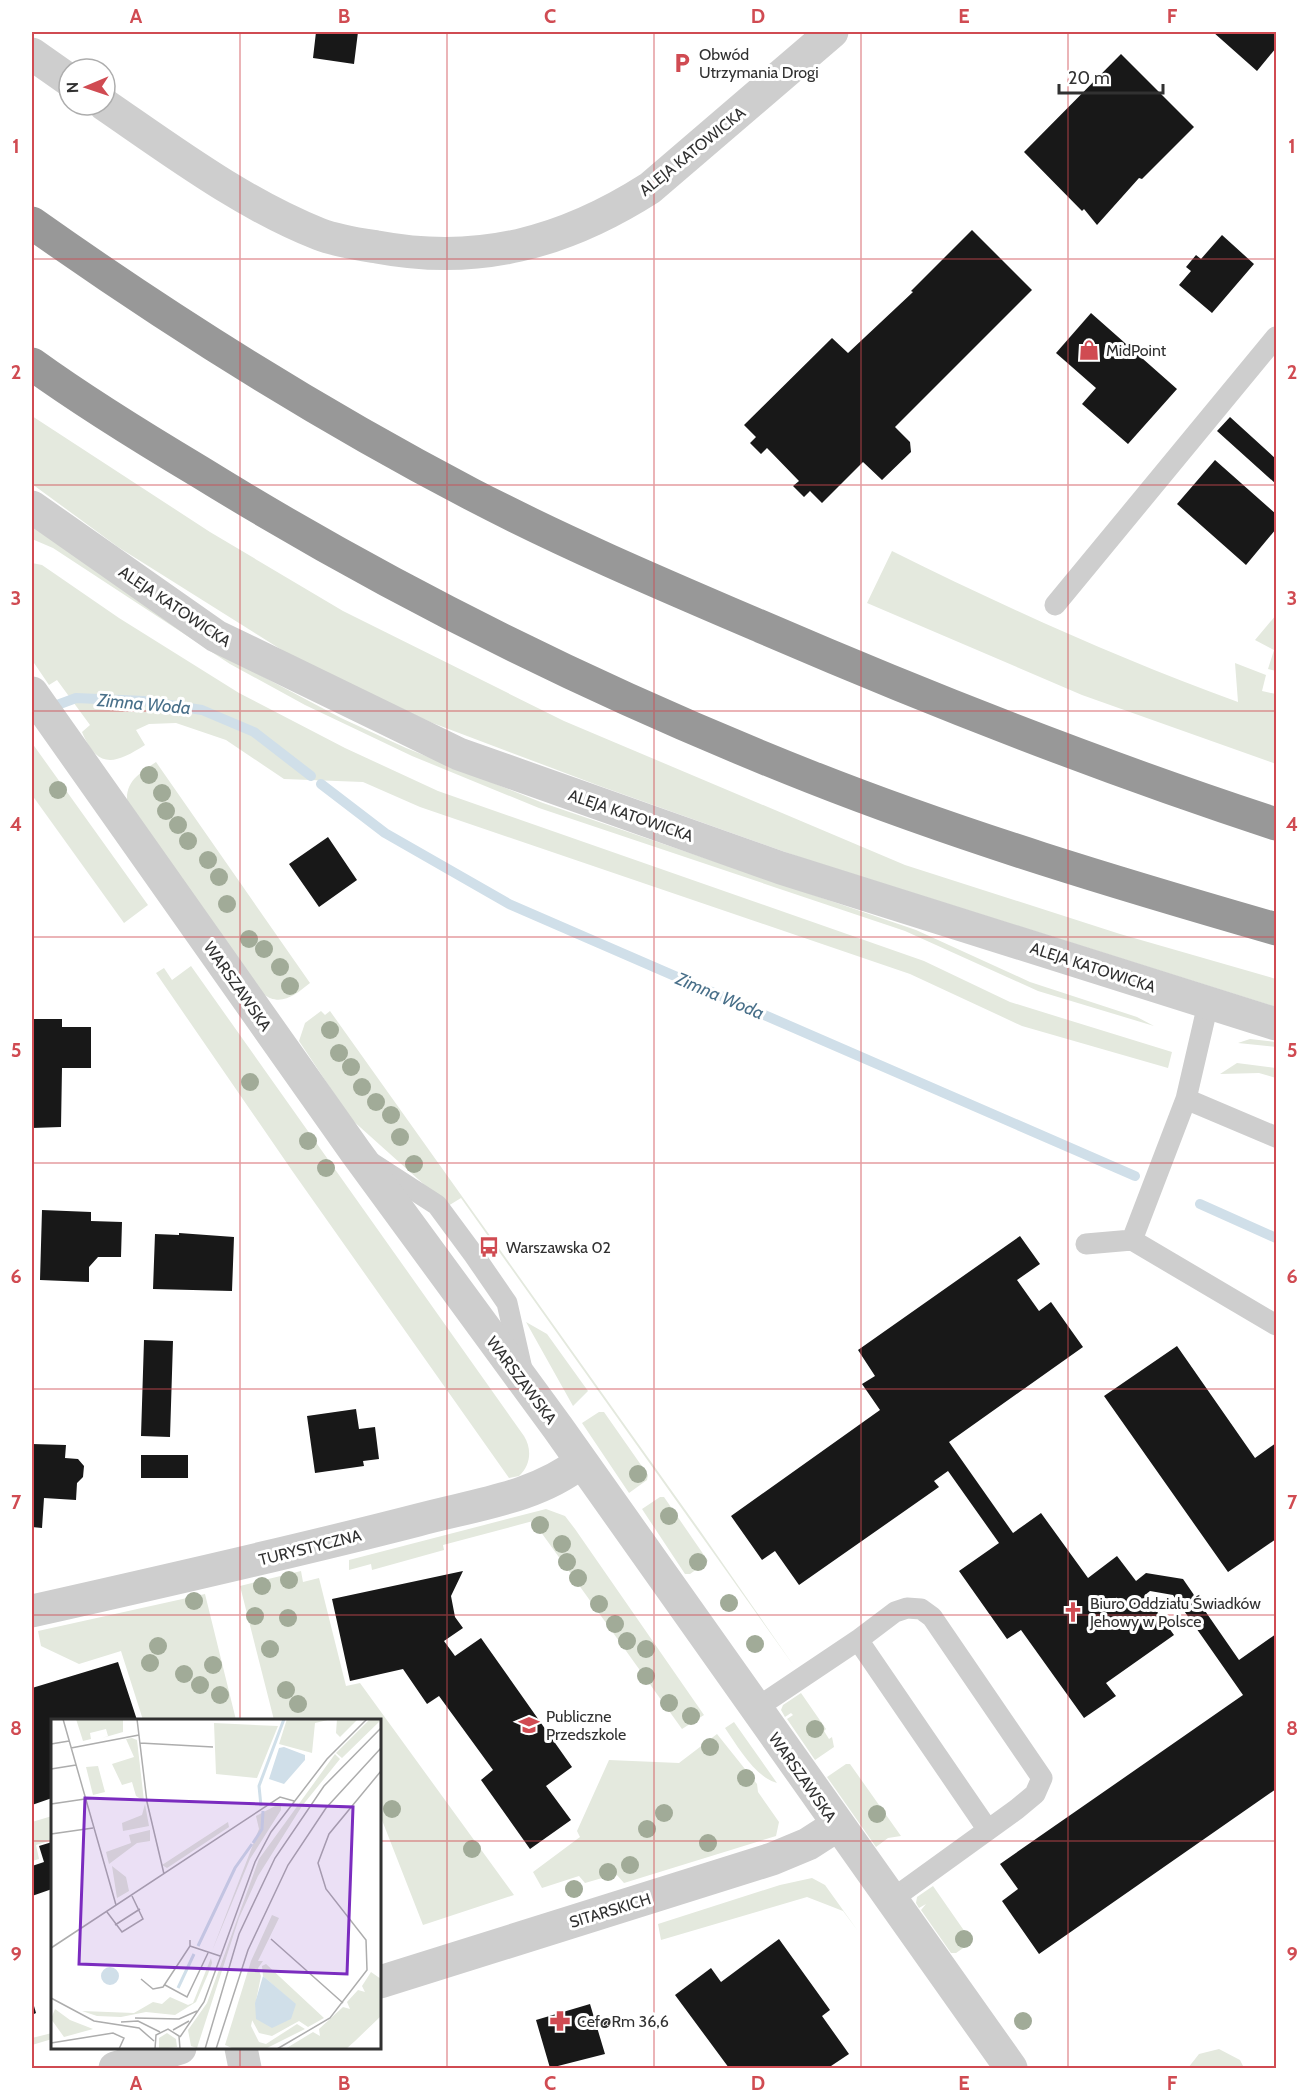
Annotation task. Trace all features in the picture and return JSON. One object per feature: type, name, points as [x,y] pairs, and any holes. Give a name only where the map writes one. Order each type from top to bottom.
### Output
[{"type":"highway","points":[[32,223],[114,281],[346,424],[471,494],[596,554],[938,703],[1154,784],[1276,824]]},
{"type":"highway","points":[[32,364],[284,524],[419,599],[548,663],[799,772],[891,807],[1116,883],[1276,929]]},
{"type":"street","name":"ALEJA KATOWICKA","points":[[117,113],[255,202],[321,234],[401,252],[451,255],[490,252],[569,231],[616,210],[650,188],[832,32]]},
{"type":"street","points":[[32,54],[57,72]]},
{"type":"street","name":"ALEJA KATOWICKA","points":[[32,507],[216,636],[459,754],[781,868],[1276,1024]]},
{"type":"street","name":"WARSZAWSKA","points":[[32,693],[356,1152],[581,1462],[836,1826],[1011,2068]]},
{"type":"street","name":"TURYSTYCZNA","points":[[32,1611],[279,1556],[524,1492],[563,1476],[581,1462]]},
{"type":"street","name":"SITARSKICH","points":[[381,1982],[772,1859],[808,1844],[836,1826]]},
{"type":"street","points":[[115,2068],[177,2049]]},
{"type":"street","points":[[241,2049],[245,2068]]},
{"type":"lane","points":[[1055,605],[1276,337]]},
{"type":"lane","points":[[1132,1240],[1186,1099],[1208,1004]]},
{"type":"lane","points":[[1186,1099],[1276,1137]]},
{"type":"lane","points":[[1086,1244],[1132,1240],[1276,1325]]},
{"type":"lane","points":[[755,1709],[858,1640],[895,1612],[907,1608],[921,1609],[932,1617],[1042,1778],[1035,1794],[938,1869],[891,1900]]},
{"type":"lane","points":[[858,1640],[987,1830]]},
{"type":"shaded area","points":[[32,416],[210,532],[343,611],[564,721],[905,865],[1120,934],[1276,979],[1276,1007],[802,858],[597,785],[430,722],[293,657],[118,547],[32,484]]},
{"type":"shaded area","points":[[32,526],[256,673],[341,718],[406,748],[543,803],[916,930],[1030,982],[1137,1017],[1154,1026],[1038,991],[905,931],[539,808],[412,756],[305,705],[230,664],[53,548],[32,539]]},
{"type":"shaded area","points":[[892,551],[1063,631],[1238,702],[1235,663],[1266,675],[1262,691],[1276,694],[1276,764],[1082,695],[867,603]]},
{"type":"shaded area","points":[[32,563],[42,565],[119,618],[239,693],[345,748],[438,791],[924,961],[1010,1002],[1172,1052],[1168,1068],[1022,1026],[910,974],[420,807],[363,782],[284,779],[226,740],[176,723],[149,724],[136,730],[145,745],[116,759],[101,758],[94,753],[82,732],[90,725],[57,680],[49,685],[32,660]]},
{"type":"shaded area","points":[[1276,615],[1276,671],[1268,669],[1274,650],[1255,640]]},
{"type":"shaded area","points":[[32,743],[148,905],[124,923],[32,795]]},
{"type":"shaded area","points":[[156,762],[310,983],[293,995],[281,1000],[262,993],[127,800],[127,793],[132,782]]},
{"type":"shaded area","points":[[191,966],[524,1436],[529,1457],[526,1467],[519,1476],[509,1478],[156,973],[164,968],[172,980]]},
{"type":"shaded area","points":[[321,1011],[325,1015],[330,1011],[796,1669],[461,1198],[448,1206],[351,1119],[299,1041],[305,1023]]},
{"type":"shaded area","points":[[1250,1039],[1276,1042],[1276,1047],[1238,1043]]},
{"type":"shaded area","points":[[1237,1063],[1276,1068],[1276,1078],[1259,1073],[1220,1074]]},
{"type":"shaded area","points":[[526,1322],[547,1334],[588,1391],[573,1406]]},
{"type":"shaded area","points":[[599,1412],[604,1412],[648,1475],[647,1480],[629,1493],[582,1423]]},
{"type":"shaded area","points":[[660,1497],[664,1497],[708,1561],[690,1574],[685,1574],[642,1509]]},
{"type":"shaded area","points":[[546,1509],[565,1516],[575,1529],[704,1715],[682,1729],[533,1521],[443,1545],[444,1550],[372,1570],[371,1564],[349,1570],[349,1560]]},
{"type":"shaded area","points":[[301,1571],[303,1582],[319,1578],[346,1686],[360,1683],[514,1895],[423,1925],[381,1818],[381,1719],[274,1719],[240,1586]]},
{"type":"shaded area","points":[[205,1594],[236,1719],[143,1719],[121,1651],[79,1664],[41,1646],[38,1631]]},
{"type":"shaded area","points":[[801,1693],[826,1729],[824,1731],[829,1739],[832,1737],[834,1747],[815,1760],[787,1719],[793,1715],[791,1713],[785,1717],[781,1710],[783,1705]]},
{"type":"shaded area","points":[[734,1722],[777,1783],[761,1775],[741,1752],[725,1728]]},
{"type":"shaded area","points":[[717,1734],[757,1784],[758,1792],[779,1822],[776,1836],[624,1883],[616,1874],[585,1883],[579,1876],[542,1888],[533,1872],[580,1837],[577,1831],[609,1760],[679,1763]]},
{"type":"shaded area","points":[[846,1764],[850,1764],[901,1836],[888,1838],[876,1847],[827,1777]]},
{"type":"shaded area","points":[[51,1816],[51,1840],[36,1845],[39,1859],[32,1861],[32,1822]]},
{"type":"shaded area","points":[[812,1878],[825,1885],[858,1931],[843,1911],[807,1897],[661,1940],[658,1924],[780,1885]]},
{"type":"shaded area","points":[[933,1886],[972,1942],[956,1953],[951,1953],[921,1910],[926,1904],[919,1908],[916,1903],[917,1897]]},
{"type":"shaded area","points":[[51,2033],[51,2039],[32,2045],[32,2038]]},
{"type":"shaded area","points":[[1219,2049],[1240,2060],[1244,2068],[1188,2068],[1199,2054]]},
{"type":"building","points":[[316,32],[358,32],[354,64],[313,58]]},
{"type":"building","points":[[1213,32],[1276,32],[1276,48],[1257,71]]},
{"type":"building","points":[[1121,54],[1194,127],[1142,179],[1139,178],[1097,225],[1084,209],[1082,211],[1024,152]]},
{"type":"building","points":[[972,230],[1032,290],[895,427],[910,442],[911,452],[882,480],[863,462],[822,503],[810,491],[804,497],[793,486],[799,481],[767,448],[761,454],[750,443],[756,437],[744,425],[832,338],[848,353],[913,292],[911,291]]},
{"type":"building","points":[[1222,235],[1254,264],[1212,313],[1179,285],[1191,271],[1186,267],[1196,255],[1201,259]]},
{"type":"building","points":[[1091,313],[1177,389],[1128,444],[1082,404],[1096,388],[1056,353]]},
{"type":"building","points":[[1230,417],[1276,459],[1276,484],[1217,431]]},
{"type":"building","points":[[1215,460],[1276,514],[1276,529],[1246,565],[1177,504]]},
{"type":"building","points":[[328,837],[357,880],[319,907],[289,864]]},
{"type":"building","points":[[32,1019],[62,1019],[62,1027],[91,1027],[91,1068],[62,1068],[61,1127],[32,1128]]},
{"type":"building","points":[[42,1210],[91,1212],[91,1221],[122,1222],[121,1257],[98,1257],[89,1267],[89,1282],[40,1280]]},
{"type":"building","points":[[179,1233],[234,1237],[232,1291],[153,1289],[155,1234],[179,1235]]},
{"type":"building","name":"Biuro Oddziału Świadków Jehowy w Polsce","points":[[1020,1236],[1040,1264],[1017,1280],[1039,1311],[1051,1302],[1083,1347],[949,1442],[1013,1533],[1041,1513],[1088,1578],[1117,1556],[1136,1581],[1146,1573],[1183,1579],[1239,1660],[1276,1634],[1276,1789],[1039,1954],[1002,1901],[1018,1889],[1000,1864],[1243,1695],[1173,1595],[1150,1591],[1145,1595],[1174,1635],[1106,1683],[1116,1696],[1084,1718],[1021,1630],[1007,1639],[959,1571],[999,1543],[948,1471],[934,1481],[939,1487],[799,1585],[775,1551],[762,1560],[731,1516],[880,1410],[862,1384],[875,1376],[858,1350]]},
{"type":"building","points":[[144,1340],[173,1341],[170,1437],[141,1436]]},
{"type":"building","points":[[1177,1346],[1255,1458],[1276,1443],[1276,1539],[1228,1572],[1104,1396]]},
{"type":"building","points":[[356,1409],[359,1429],[375,1427],[379,1459],[363,1461],[364,1466],[315,1473],[307,1416]]},
{"type":"building","points":[[32,1444],[66,1445],[65,1458],[78,1459],[84,1466],[83,1477],[77,1483],[76,1500],[44,1498],[42,1528],[32,1527]]},
{"type":"building","points":[[141,1455],[188,1455],[188,1478],[141,1478]]},
{"type":"building","points":[[463,1571],[451,1596],[455,1617],[463,1628],[444,1641],[455,1656],[481,1638],[572,1767],[546,1786],[571,1820],[530,1849],[481,1780],[493,1770],[439,1696],[427,1704],[403,1669],[350,1681],[332,1599]]},
{"type":"building","points":[[118,1662],[137,1719],[51,1719],[51,1798],[32,1805],[32,1688]]},
{"type":"building","points":[[51,1842],[51,1889],[32,1896],[32,1866],[44,1862],[39,1846]]},
{"type":"building","points":[[779,1939],[830,2010],[822,2016],[849,2054],[828,2068],[729,2068],[675,1995],[711,1968],[721,1982]]},
{"type":"building","points":[[32,1999],[36,2013],[32,2015]]},
{"type":"building","points":[[590,2004],[605,2054],[550,2068],[536,2020]]},
{"type":"waterway","name":"Zimna Woda","points":[[49,708],[76,698],[144,701],[202,710],[254,732],[311,776]]},
{"type":"waterway","name":"Zimna Woda","points":[[321,784],[385,833],[509,904],[1135,1176]]},
{"type":"waterway","name":"Zimna Woda","points":[[1200,1204],[1276,1238]]},
{"type":"place","name":"Obwód Utrzymania Drogi","points":[[682,63]]},
{"type":"place","name":"MidPoint","points":[[1089,350]]},
{"type":"place","name":"Warszawska 02","points":[[489,1247]]},
{"type":"place","name":"Biuro Oddziału Świadków Jehowy w Polsce","points":[[1073,1612]]},
{"type":"place","name":"Publiczne Przedszkole","points":[[529,1725]]},
{"type":"place","name":"Cef@Rm 36,6","points":[[560,2021]]}]
